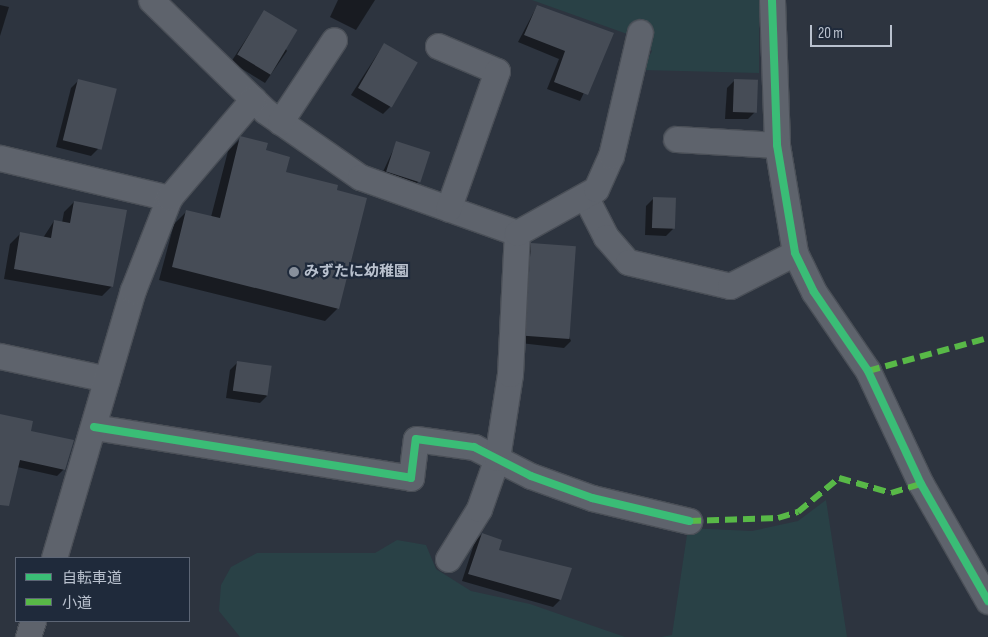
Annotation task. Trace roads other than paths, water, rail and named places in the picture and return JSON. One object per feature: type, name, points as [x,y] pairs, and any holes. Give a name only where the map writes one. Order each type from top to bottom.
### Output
[{"type":"street","points":[[151,0],[253,99],[280,122],[360,177],[517,233],[596,189],[611,156],[640,32]]},
{"type":"street","points":[[772,0],[778,144],[795,253],[814,292],[868,371],[921,484],[988,601]]},
{"type":"street","points":[[280,122],[334,40]]},
{"type":"street","points":[[438,46],[497,71],[448,209]]},
{"type":"street","points":[[54,557],[133,290],[169,198],[253,99]]},
{"type":"street","points":[[676,139],[778,144]]},
{"type":"street","points":[[0,158],[169,198]]},
{"type":"street","points":[[585,196],[606,237],[628,262],[730,286],[795,253]]},
{"type":"street","points":[[448,559],[479,509],[497,458],[510,374],[517,233]]},
{"type":"street","points":[[0,356],[107,379]]},
{"type":"street","points":[[94,427],[411,478],[416,439],[474,447],[592,498],[689,521]]},
{"type":"street","points":[[28,637],[33,622]]},
{"type":"place","name":"みずたに幼稚園","points":[[294,272]]}]
